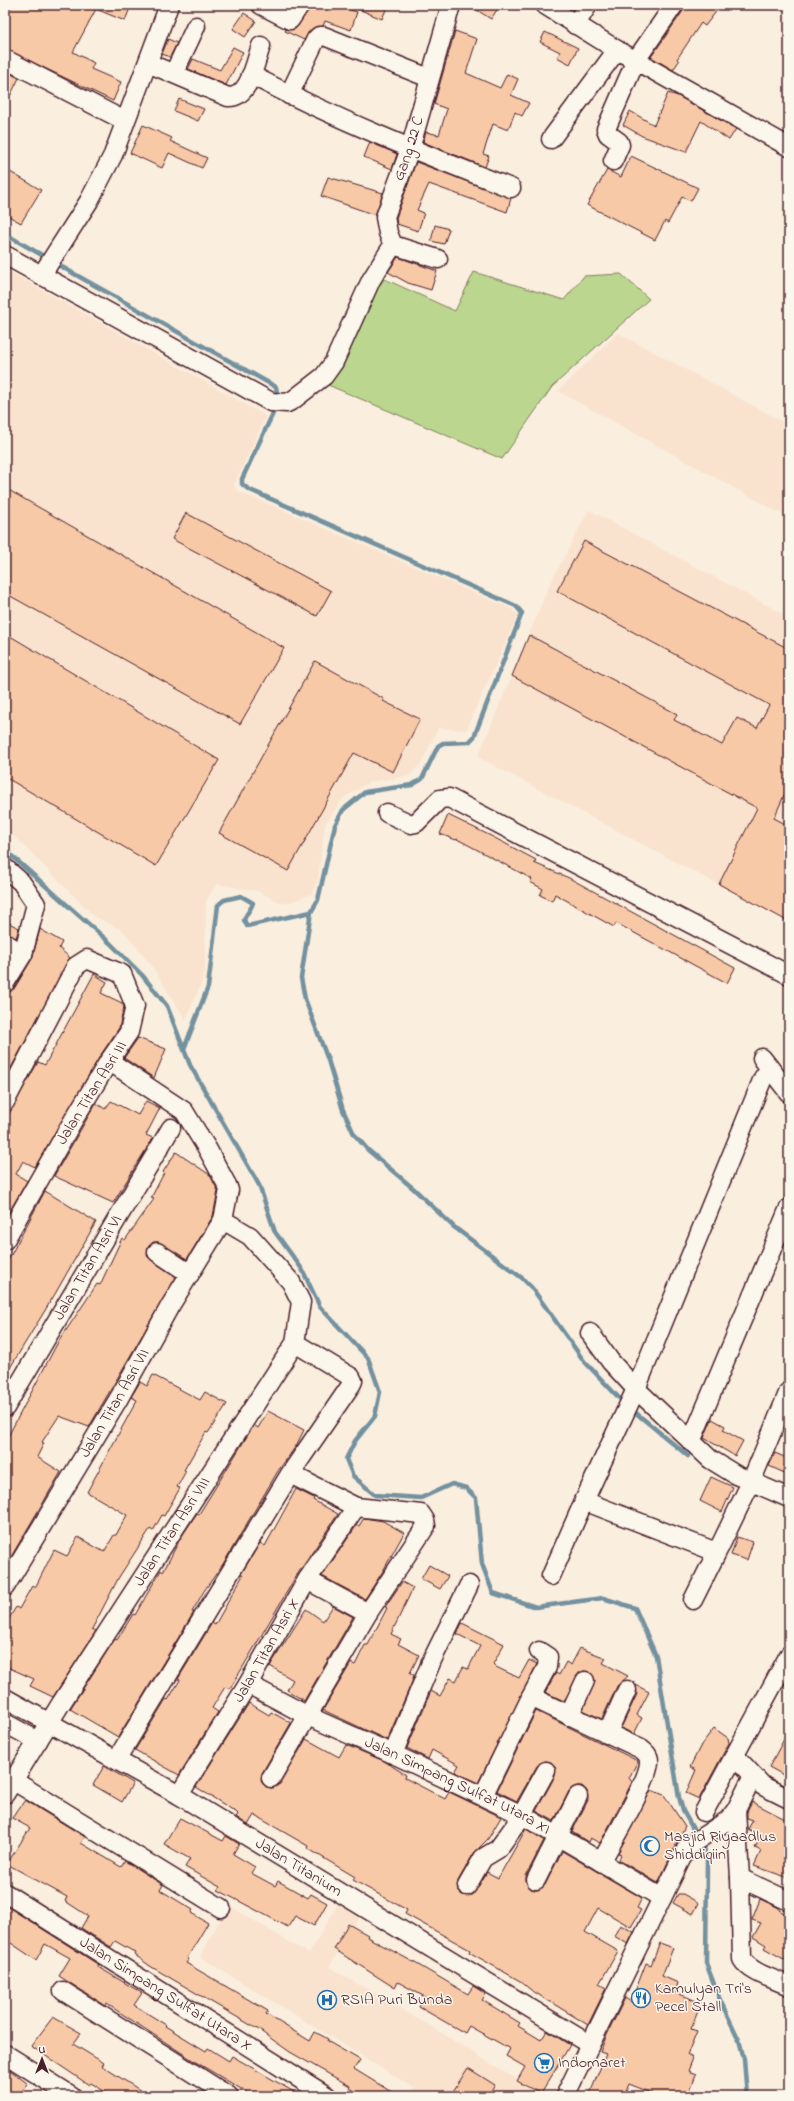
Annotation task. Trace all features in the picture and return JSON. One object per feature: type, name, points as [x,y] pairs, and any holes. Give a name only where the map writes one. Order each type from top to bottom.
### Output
[{"type":"street","points":[[47,266],[89,201],[113,155],[169,5]]},
{"type":"street","points":[[261,5],[290,20],[300,5]]},
{"type":"street","name":"Gang 22 C","points":[[393,245],[388,233],[386,217],[410,150],[429,78],[451,5]]},
{"type":"street","points":[[545,5],[617,50],[789,147]]},
{"type":"street","points":[[575,25],[588,5]]},
{"type":"street","points":[[613,161],[620,145],[619,142],[608,134],[606,129],[636,60],[674,5]]},
{"type":"street","points":[[174,73],[196,26]]},
{"type":"street","points":[[289,95],[316,39],[319,36],[324,36],[429,78]]},
{"type":"street","points":[[148,63],[228,97],[235,97],[243,91],[251,75],[260,46]]},
{"type":"street","points":[[551,140],[617,50]]},
{"type":"street","points":[[5,59],[125,121]]},
{"type":"street","points":[[251,75],[289,95],[410,150],[511,188]]},
{"type":"street","points":[[5,255],[47,266],[279,403],[306,391],[324,376],[334,362],[371,280],[393,245],[438,259]]},
{"type":"street","points":[[387,813],[411,824],[416,823],[440,799],[449,798],[789,975]]},
{"type":"street","points":[[5,868],[21,882],[36,904],[23,954],[5,983]]},
{"type":"street","points":[[5,943],[23,954]]},
{"type":"street","name":"Jalan Titan Asri III","points":[[5,1102],[76,966],[87,959],[122,974],[135,1006],[130,1032],[109,1061],[5,1240]]},
{"type":"street","points":[[109,1061],[184,1110],[228,1185],[229,1190],[223,1220],[250,1236],[291,1282],[301,1302],[295,1343],[351,1377],[353,1381],[290,1474],[117,1759]]},
{"type":"street","points":[[551,1576],[636,1389],[763,1078],[766,1063],[789,1093]]},
{"type":"street","name":"Jalan Titan Asri VI","points":[[5,1408],[170,1128]]},
{"type":"street","points":[[691,1442],[789,1208]]},
{"type":"street","name":"Jalan Titan Asri VII","points":[[5,1587],[119,1398],[190,1274],[223,1220]]},
{"type":"street","points":[[157,1252],[190,1274]]},
{"type":"street","points":[[590,1333],[611,1362],[636,1389],[710,1459],[751,1482],[789,1498]]},
{"type":"street","name":"Jalan Titan Asri VIII","points":[[9,1788],[49,1722],[295,1343]]},
{"type":"street","points":[[693,1600],[751,1482],[789,1391]]},
{"type":"street","points":[[271,1778],[368,1613],[426,1526],[426,1520],[421,1514],[356,1507],[290,1474]]},
{"type":"street","points":[[584,1501],[711,1550],[716,1550],[720,1546]]},
{"type":"street","name":"Jalan Titan Asri X","points":[[179,1795],[248,1684],[308,1580],[356,1507]]},
{"type":"street","points":[[308,1580],[368,1613]]},
{"type":"street","points":[[393,1754],[433,1658],[469,1585]]},
{"type":"street","points":[[483,1796],[548,1664],[548,1657],[539,1651]]},
{"type":"street","points":[[704,1812],[788,1661]]},
{"type":"street","points":[[569,1716],[585,1682]]},
{"type":"street","name":"Jalan Simpang Sulfat Utara XI","points":[[248,1684],[308,1716],[393,1754],[522,1815],[662,1898]]},
{"type":"street","points":[[607,1734],[627,1690]]},
{"type":"street","points":[[531,1697],[647,1753],[650,1763],[625,1818],[601,1862]]},
{"type":"street","name":"Jalan Titanium","points":[[5,1698],[117,1759],[179,1795],[589,2044]]},
{"type":"street","points":[[5,1723],[38,1741]]},
{"type":"street","points":[[735,1756],[762,1786],[789,1799]]},
{"type":"street","points":[[467,1886],[484,1858],[498,1849],[522,1815],[546,1771]]},
{"type":"street","points":[[565,2096],[589,2044],[687,1847],[732,1815],[753,1776]]},
{"type":"street","points":[[9,1788],[221,1908]]},
{"type":"street","points":[[536,1880],[578,1796]]},
{"type":"street","points":[[712,1797],[732,1815],[740,1878],[742,1959],[745,1964],[751,1968],[789,1986]]},
{"type":"street","points":[[740,1878],[789,1901]]},
{"type":"street","name":"Jalan Simpang Sulfat Utara X","points":[[5,1892],[327,2096]]},
{"type":"street","points":[[63,1991],[229,2096]]},
{"type":"street","points":[[5,2054],[72,2096]]},
{"type":"shaded area","points":[[5,269],[266,416],[234,485],[238,491],[512,609],[518,615],[466,730],[438,728],[421,764],[409,776],[370,782],[343,798],[325,825],[318,879],[312,894],[284,904],[257,891],[216,884],[206,901],[205,973],[186,1020],[152,966],[124,931],[94,916],[15,837],[5,831]]},
{"type":"shaded area","points":[[618,333],[789,425],[789,518],[558,391]]},
{"type":"shaded area","points":[[589,510],[789,617],[789,922],[478,757],[549,586]]},
{"type":"shaded area","name":"RSIA Puri Bunda","points":[[339,1902],[361,1915],[329,1967],[440,2032],[544,2096],[409,2096],[414,2088],[200,1957],[228,1905],[309,1954]]},
{"type":"green space","points":[[474,272],[564,300],[584,276],[621,274],[649,299],[552,387],[502,459],[328,385],[378,276],[455,311]]},
{"type":"building","points":[[5,5],[131,5],[125,21],[96,9],[73,52],[94,63],[91,69],[121,82],[113,101],[5,49]]},
{"type":"building","points":[[310,5],[334,5],[357,12],[351,30],[325,21],[323,26],[312,29],[304,40],[285,31],[286,29],[295,29],[298,26]]},
{"type":"building","points":[[349,5],[388,5],[382,19]]},
{"type":"building","points":[[469,5],[500,5],[491,19]]},
{"type":"building","points":[[684,5],[721,5],[705,26],[701,23],[677,59],[679,61],[673,70],[651,57],[683,11]]},
{"type":"building","points":[[244,13],[256,21],[245,37],[233,29]]},
{"type":"building","points":[[455,31],[477,39],[466,73],[500,88],[507,74],[518,79],[511,95],[529,103],[522,116],[515,112],[508,130],[493,124],[483,154],[489,156],[485,167],[423,142],[426,132],[439,135],[447,109],[434,104]]},
{"type":"building","points":[[545,32],[578,48],[570,64],[557,57],[560,52],[540,42]]},
{"type":"building","points":[[168,39],[177,43],[170,57],[162,54]]},
{"type":"building","points":[[233,47],[243,52],[226,85],[188,69],[193,59],[220,70]]},
{"type":"building","points":[[5,71],[19,78],[5,106]]},
{"type":"building","points":[[668,93],[678,96],[736,129],[729,140],[701,121],[686,152],[642,136],[623,125],[630,111],[654,125]]},
{"type":"building","points":[[179,99],[204,109],[198,121],[174,111]]},
{"type":"building","points":[[143,125],[172,138],[170,141],[207,158],[202,168],[169,153],[162,168],[130,153]]},
{"type":"building","points":[[370,142],[397,154],[392,169],[364,157]]},
{"type":"building","points":[[631,156],[698,188],[691,201],[682,197],[668,223],[665,221],[655,240],[587,205],[607,170],[621,177]]},
{"type":"building","points":[[416,162],[511,198],[507,212],[429,184],[417,210],[424,213],[418,231],[397,224],[396,218]]},
{"type":"building","points":[[5,169],[41,190],[21,223],[5,214]]},
{"type":"building","points":[[328,177],[383,193],[375,215],[321,196]]},
{"type":"building","points":[[435,225],[449,229],[444,244],[431,241]]},
{"type":"building","points":[[398,257],[437,271],[431,290],[408,283],[388,272]]},
{"type":"building","points":[[5,488],[284,648],[240,724],[5,593]]},
{"type":"building","points":[[186,513],[331,591],[317,616],[172,539]]},
{"type":"building","points":[[584,541],[789,649],[789,784],[774,818],[789,826],[789,922],[719,884],[757,808],[512,676],[529,635],[677,714],[674,720],[722,745],[737,718],[757,728],[769,705],[557,591]]},
{"type":"building","points":[[5,633],[219,760],[156,866],[5,777]]},
{"type":"building","points":[[315,661],[384,699],[383,701],[420,719],[393,772],[354,753],[288,871],[219,833]]},
{"type":"building","points":[[448,815],[536,860],[534,863],[569,878],[735,968],[727,983],[616,923],[614,927],[555,894],[552,901],[540,895],[543,889],[530,882],[532,879],[457,839],[456,840],[440,834]]},
{"type":"building","points":[[5,921],[19,928],[16,938],[5,933]]},
{"type":"building","points":[[40,929],[62,942],[59,948],[70,958],[5,1079],[5,993],[14,989],[32,959]]},
{"type":"building","points":[[94,974],[107,982],[101,993],[122,1003],[124,1007],[119,1028],[100,1056],[35,1167],[23,1161],[16,1174],[27,1181],[5,1219],[5,1121],[38,1062],[45,1065]]},
{"type":"building","points":[[138,1038],[166,1049],[154,1078],[124,1058]]},
{"type":"building","points":[[111,1101],[138,1115],[146,1101],[160,1108],[146,1135],[153,1138],[113,1203],[54,1176],[96,1103],[105,1109]]},
{"type":"building","points":[[176,1152],[210,1175],[218,1191],[213,1216],[187,1259],[158,1242],[153,1242],[148,1247],[147,1256],[176,1277],[89,1427],[59,1416],[42,1442],[44,1443],[37,1457],[61,1472],[5,1567],[5,1442],[57,1344],[97,1284],[100,1285],[122,1238],[125,1240],[154,1199],[151,1198],[164,1173],[163,1172]]},
{"type":"building","points":[[45,1191],[96,1222],[55,1294],[5,1376],[5,1266]]},
{"type":"building","points":[[153,1375],[200,1400],[205,1392],[227,1404],[208,1433],[206,1432],[184,1470],[186,1471],[177,1487],[180,1488],[164,1516],[162,1515],[153,1531],[150,1529],[119,1577],[92,1629],[96,1631],[53,1697],[30,1686],[34,1679],[5,1666],[5,1625],[16,1607],[19,1609],[32,1586],[35,1588],[54,1550],[67,1556],[78,1537],[104,1552],[114,1535],[116,1535],[127,1515],[87,1492],[137,1400],[131,1397],[140,1382],[147,1386]]},
{"type":"building","points":[[268,1411],[304,1430],[296,1446],[278,1471],[223,1564],[204,1591],[192,1612],[194,1612],[118,1737],[70,1709],[115,1639],[117,1640],[133,1614],[135,1615],[161,1570],[163,1572],[180,1539],[197,1513],[199,1514],[254,1425],[258,1428]]},
{"type":"building","points":[[712,1419],[725,1426],[723,1430],[743,1441],[735,1456],[704,1438]]},
{"type":"building","points":[[775,1453],[789,1459],[789,1475],[769,1466]]},
{"type":"building","points":[[711,1477],[733,1487],[722,1512],[700,1501]]},
{"type":"building","points":[[296,1489],[314,1498],[313,1500],[338,1514],[295,1578],[230,1689],[225,1687],[212,1708],[218,1712],[179,1775],[135,1750],[166,1699],[168,1700],[180,1680],[178,1679],[212,1623],[215,1625],[243,1575],[241,1574],[260,1543],[265,1546]]},
{"type":"building","points":[[364,1518],[383,1521],[404,1533],[383,1571],[365,1599],[322,1576],[357,1525],[359,1526]]},
{"type":"building","points":[[737,1537],[753,1542],[747,1560],[731,1555]]},
{"type":"building","points":[[429,1565],[448,1576],[440,1589],[421,1579]]},
{"type":"building","points":[[402,1582],[413,1588],[391,1634],[401,1639],[398,1644],[419,1655],[410,1673],[414,1675],[412,1682],[387,1740],[323,1710],[351,1663],[355,1665],[365,1645],[368,1645],[387,1608],[385,1607]]},
{"type":"building","points":[[333,1606],[353,1617],[304,1701],[287,1690],[293,1680],[270,1666],[306,1609],[323,1621]]},
{"type":"building","points":[[462,1623],[504,1644],[493,1664],[496,1667],[519,1678],[529,1660],[537,1664],[478,1783],[455,1772],[459,1765],[432,1750],[428,1759],[407,1748],[431,1691],[440,1696],[450,1678],[456,1681],[463,1667],[468,1669],[480,1646],[457,1634]]},
{"type":"building","points":[[580,1648],[606,1658],[603,1663],[628,1676],[617,1686],[602,1719],[583,1710],[595,1680],[590,1672],[584,1671],[579,1673],[564,1701],[545,1692],[556,1673],[559,1675],[566,1662],[571,1665]]},
{"type":"building","points":[[636,1685],[649,1692],[637,1715],[642,1718],[634,1734],[621,1728],[637,1694]]},
{"type":"building","points":[[249,1703],[269,1715],[271,1712],[291,1723],[262,1773],[262,1783],[266,1787],[271,1788],[280,1784],[306,1739],[339,1757],[346,1745],[384,1761],[406,1775],[405,1778],[445,1799],[449,1792],[501,1817],[488,1839],[474,1853],[458,1881],[458,1891],[462,1895],[473,1895],[487,1872],[498,1878],[526,1829],[544,1840],[526,1876],[526,1881],[531,1889],[537,1890],[545,1885],[562,1851],[642,1898],[637,1908],[641,1910],[631,1927],[598,1908],[585,1932],[618,1951],[599,1984],[606,1988],[588,2025],[531,1990],[520,1981],[469,1952],[470,1950],[405,1914],[407,1910],[353,1880],[355,1877],[307,1848],[308,1846],[254,1815],[248,1825],[236,1817],[238,1814],[236,1812],[196,1787]]},
{"type":"building","points":[[536,1711],[638,1761],[629,1778],[632,1782],[600,1843],[590,1838],[588,1842],[572,1832],[588,1800],[587,1791],[582,1786],[577,1786],[569,1791],[554,1821],[536,1811],[555,1776],[555,1766],[551,1762],[545,1761],[537,1766],[517,1801],[497,1791]]},
{"type":"building","points":[[714,1728],[728,1738],[729,1743],[699,1799],[686,1793],[696,1770],[690,1767],[701,1745]]},
{"type":"building","points":[[789,1730],[789,1778],[769,1767]]},
{"type":"building","points":[[104,1766],[133,1783],[122,1802],[93,1785]]},
{"type":"building","name":"Masjid Riyaadlus Shiddiqiin","points":[[651,1790],[664,1795],[685,1826],[658,1883],[619,1860],[621,1854],[618,1853]]},
{"type":"building","points":[[25,1800],[85,1837],[81,1843],[121,1867],[125,1861],[163,1885],[160,1890],[193,1910],[191,1913],[208,1923],[187,1958],[189,1959],[186,1963],[268,2011],[266,2014],[310,2041],[315,2032],[328,2039],[327,2041],[360,2060],[354,2069],[398,2096],[362,2096],[349,2088],[350,2086],[290,2052],[259,2030],[150,1966],[135,1955],[136,1953],[115,1941],[111,1947],[81,1928],[88,1916],[65,1901],[67,1897],[7,1864],[30,1828],[12,1818]]},
{"type":"building","points":[[752,1802],[789,1821],[789,1878],[754,1866],[761,1851],[755,1848],[761,1836],[748,1829],[753,1820],[747,1818],[747,1812]]},
{"type":"building","points":[[180,1818],[223,1841],[226,1836],[239,1844],[233,1854],[255,1867],[251,1873],[275,1886],[278,1881],[308,1898],[311,1894],[327,1903],[314,1926],[295,1916],[288,1927],[218,1890],[220,1887],[185,1867],[190,1859],[164,1844]]},
{"type":"building","points":[[678,1894],[683,1894],[699,1903],[693,1914],[673,1903]]},
{"type":"building","points":[[760,1899],[779,1908],[779,1910],[789,1916],[789,1962],[764,1948],[766,1945],[753,1937],[761,1923],[752,1920]]},
{"type":"building","points":[[5,1905],[99,1965],[98,1967],[142,1993],[134,2005],[166,2025],[165,2026],[206,2051],[208,2048],[229,2061],[232,2056],[301,2096],[253,2096],[194,2061],[107,2004],[106,2006],[59,1976],[70,1958],[45,1944],[36,1960],[5,1939]]},
{"type":"building","points":[[348,1924],[368,1935],[367,1937],[468,1994],[473,1986],[486,1994],[482,2000],[520,2023],[518,2026],[541,2040],[547,2031],[570,2045],[541,2094],[517,2081],[525,2067],[506,2056],[510,2049],[469,2026],[465,2033],[447,2023],[419,2007],[425,1997],[398,1982],[395,1988],[334,1949]]},
{"type":"building","points":[[620,1925],[634,1932],[628,1944],[614,1936]]},
{"type":"building","points":[[660,1943],[673,1948],[662,1976],[678,1983],[675,1992],[701,2003],[691,2029],[697,2031],[687,2055],[693,2058],[688,2071],[696,2074],[688,2096],[651,2096],[652,2093],[629,2084],[624,2096],[589,2096],[606,2054],[600,2052],[606,2037],[625,1998],[631,2002],[646,1963],[651,1965]]},
{"type":"building","points":[[53,2017],[81,2033],[73,2044],[104,2063],[102,2066],[149,2096],[112,2096],[91,2083],[89,2085],[31,2046]]},
{"type":"building","points":[[5,2066],[28,2084],[17,2096],[5,2096]]},
{"type":"building","points":[[468,2068],[495,2085],[488,2096],[450,2096]]},
{"type":"waterway","points":[[5,234],[47,258]]},
{"type":"waterway","points":[[53,262],[276,387],[278,398]]},
{"type":"waterway","points":[[184,1049],[208,987],[218,905],[224,900],[241,896],[253,903],[244,920],[247,926],[311,912],[318,900],[335,825],[343,810],[365,792],[412,785],[422,779],[438,746],[443,743],[469,742],[474,737],[522,613],[516,606],[248,489],[242,484],[242,479],[276,407]]},
{"type":"waterway","points":[[5,850],[110,943],[142,975],[167,1006],[190,1065],[259,1185],[275,1232],[302,1269],[320,1307],[368,1358],[380,1392],[375,1416],[355,1441],[346,1459],[353,1476],[375,1495],[421,1498],[452,1484],[466,1488],[476,1498],[482,1564],[493,1593],[536,1607],[603,1598],[635,1608],[656,1656],[679,1797],[683,1811],[697,1836]]},
{"type":"waterway","points":[[311,912],[301,978],[305,999],[328,1060],[343,1110],[354,1134],[368,1150],[414,1189],[454,1227],[522,1278],[532,1288],[584,1361],[620,1399]]},
{"type":"waterway","points":[[636,1413],[688,1456]]},
{"type":"waterway","points":[[701,1842],[707,1861],[706,1963],[720,2000],[739,2040],[744,2059],[747,2096]]},
{"type":"place","name":"Masjid Riyaadlus Shiddiqiin","points":[[650,1846]]},
{"type":"place","name":"Kamulyan Tri's Pecel Stall","points":[[641,1998]]},
{"type":"place","name":"RSIA Puri Bunda","points":[[327,2000]]},
{"type":"place","name":"Indomaret","points":[[544,2063]]}]
